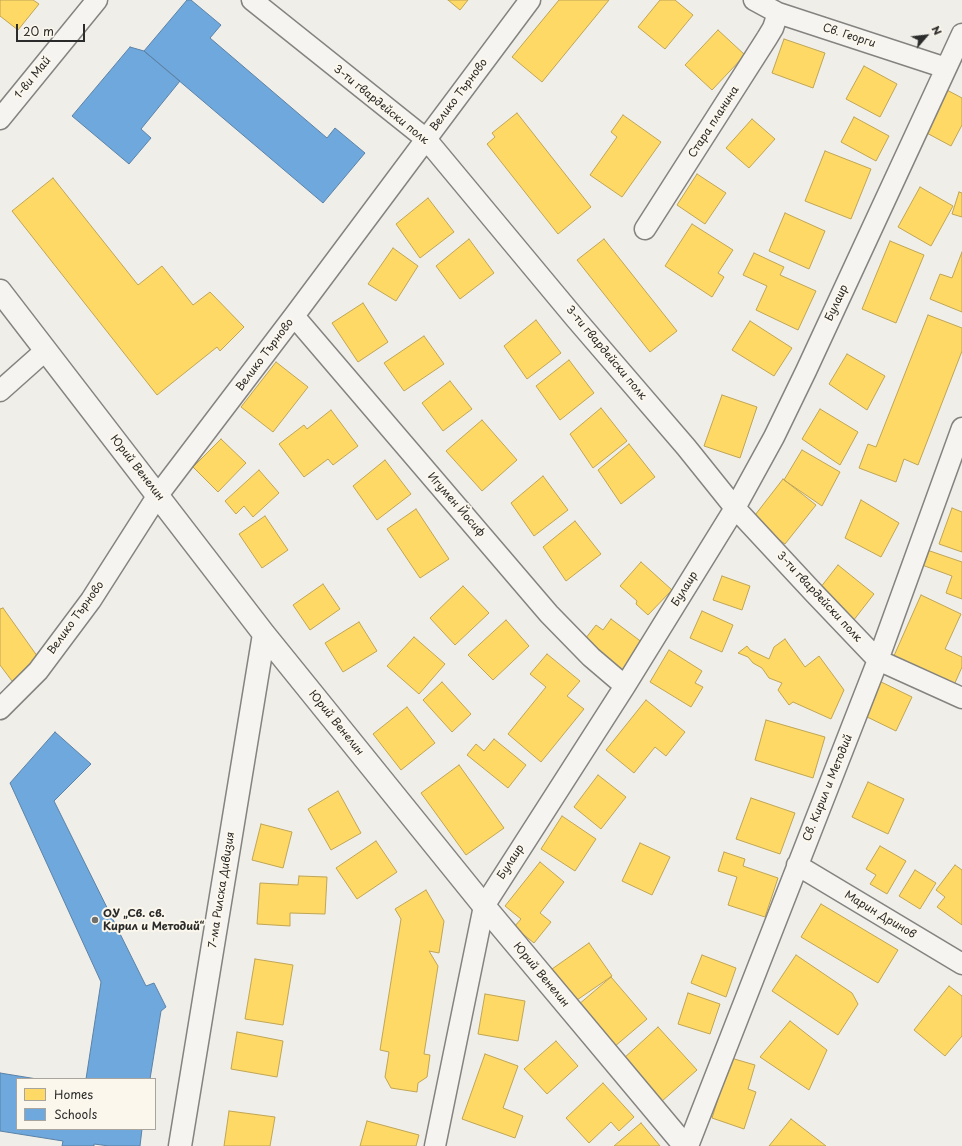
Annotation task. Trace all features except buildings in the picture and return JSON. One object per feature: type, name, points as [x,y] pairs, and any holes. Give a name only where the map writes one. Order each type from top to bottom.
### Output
[{"type":"street","name":"1-ви Май","points":[[0,119],[97,0]]},
{"type":"street","name":"3-ти гвардейски полк","points":[[252,0],[426,139],[570,312],[686,447],[735,508],[878,660],[962,698]]},
{"type":"street","name":"Велико Търново","points":[[0,709],[38,671],[87,606],[158,495],[530,0]]},
{"type":"street","name":"Св. Георги","points":[[754,0],[778,13],[946,68]]},
{"type":"street","name":"Стара планина","points":[[645,229],[767,38],[773,28],[778,13]]},
{"type":"street","name":"Булаир","points":[[435,1146],[484,906],[625,686],[735,508],[774,437],[962,34]]},
{"type":"street","name":"Юрий Венелин","points":[[0,291],[264,634],[484,906],[686,1146]]},
{"type":"street","name":"Игумен Йосиф","points":[[294,316],[549,614],[591,657],[625,686]]},
{"type":"street","points":[[0,391],[46,350]]},
{"type":"street","name":"Св. Кирил и Методий","points":[[686,1146],[878,660],[962,428]]},
{"type":"street","name":"7-ма Рилска Дивизия","points":[[180,1146],[264,634]]},
{"type":"street","name":"Марин Дринов","points":[[797,865],[962,964]]},
{"type":"place","name":"ОУ „Св. св. Кирил и Методий“","points":[[95,920]]}]
